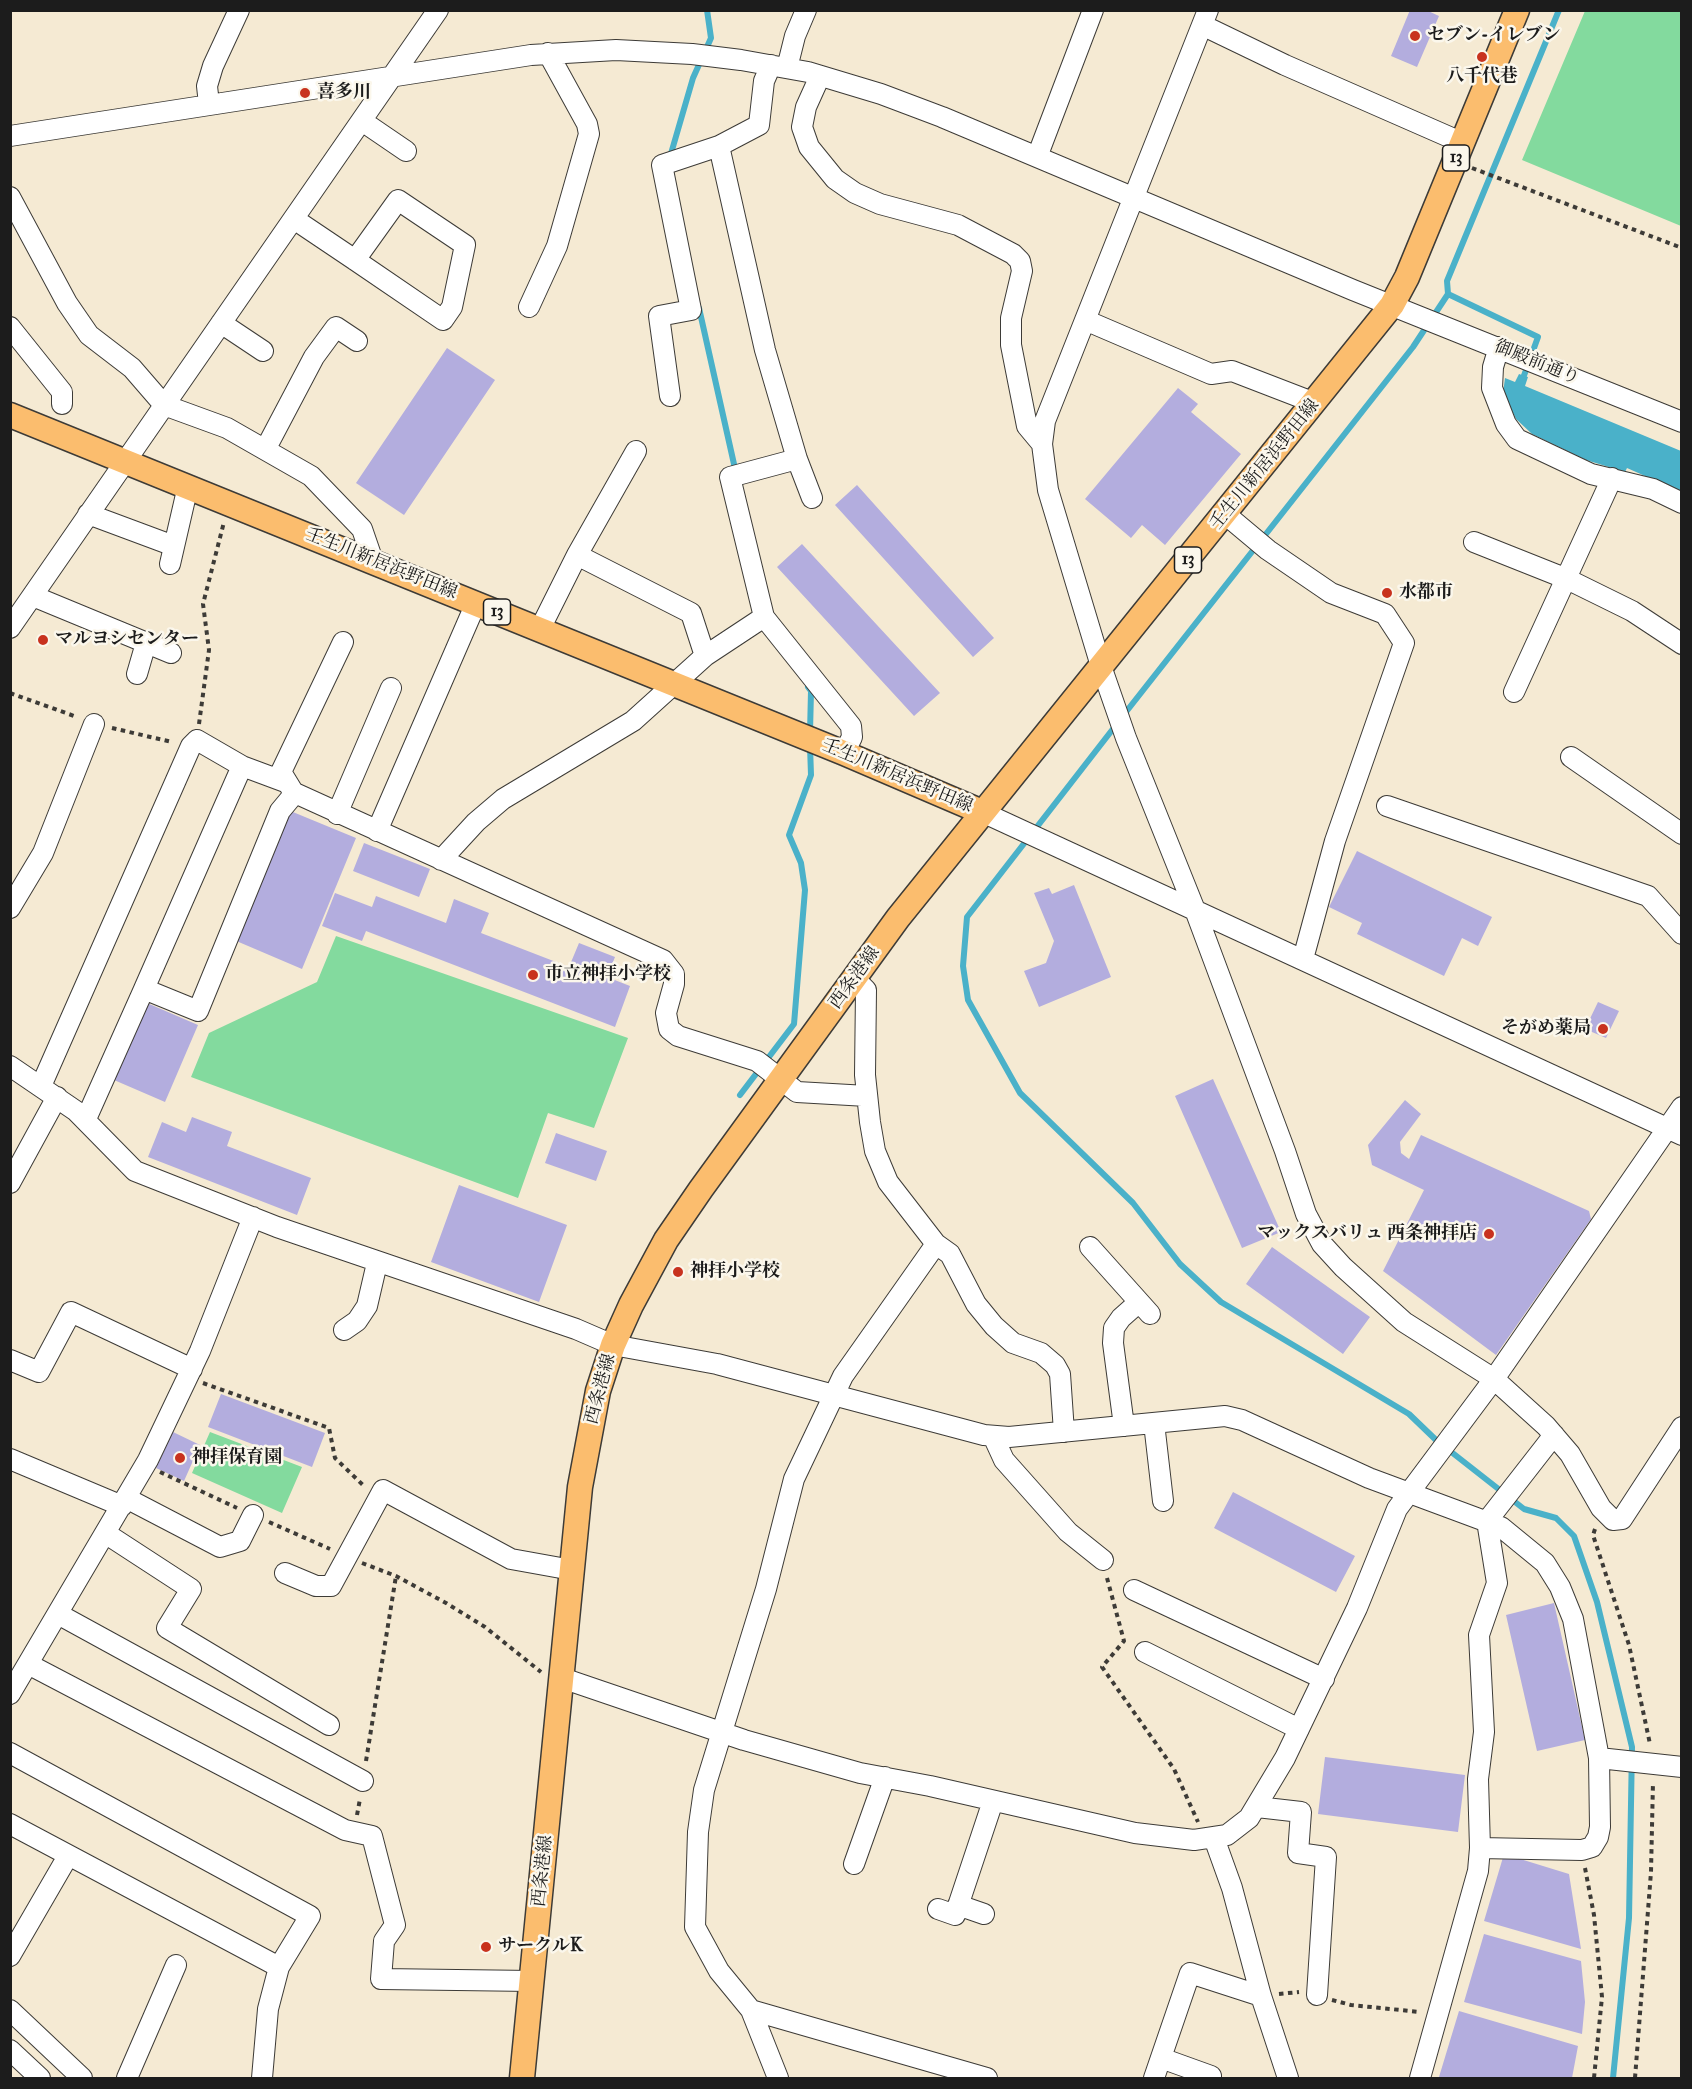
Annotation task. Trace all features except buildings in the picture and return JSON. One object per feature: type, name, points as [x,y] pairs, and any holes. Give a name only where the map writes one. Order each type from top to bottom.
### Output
[{"type":"main road","name":"壬生川新居浜野田線","points":[[10,415],[374,561],[844,753],[982,812],[1392,305],[1517,10]]},
{"type":"main road","name":"西条港線","points":[[522,2079],[572,1570],[589,1435],[598,1391],[613,1345],[646,1273],[666,1240],[898,918],[982,812]]},
{"type":"street","points":[[209,104],[207,86],[213,66],[239,10]]},
{"type":"street","points":[[10,628],[438,10]]},
{"type":"street","points":[[670,396],[658,316],[691,310],[662,165],[719,146],[759,125],[764,81],[779,67],[806,10]]},
{"type":"street","points":[[1037,157],[1093,10]]},
{"type":"street","points":[[1462,143],[1285,65],[1205,18],[1045,421],[1042,444],[1048,490],[1101,666],[1126,738],[1195,910],[1285,1151],[1306,1214],[1322,1244],[1343,1268],[1404,1322],[1494,1379],[1554,1435],[1570,1454],[1601,1508],[1613,1520],[1623,1519],[1682,1427]]},
{"type":"street","name":"御殿前通り","points":[[10,136],[393,75],[548,53],[659,51],[779,67],[881,93],[1392,305],[1682,422]]},
{"type":"street","points":[[529,307],[557,246],[589,134],[587,124],[548,53]]},
{"type":"street","points":[[820,76],[806,107],[802,127],[808,147],[835,179],[855,193],[880,204],[958,225],[1013,254],[1020,261],[1022,271],[1011,318],[1011,345],[1027,426],[1042,444]]},
{"type":"street","points":[[362,121],[406,151]]},
{"type":"street","points":[[719,146],[765,350],[797,459],[812,498]]},
{"type":"street","points":[[10,197],[67,303],[89,335],[132,368],[164,405],[227,428],[266,448],[311,476],[339,502],[362,529],[374,561]]},
{"type":"street","points":[[294,219],[443,320],[452,307],[465,245],[398,200],[355,260]]},
{"type":"street","points":[[1085,320],[1210,374],[1232,371],[1315,403]]},
{"type":"street","points":[[221,323],[263,351]]},
{"type":"street","points":[[10,327],[62,392],[63,404]]},
{"type":"street","points":[[266,448],[314,357],[336,327],[357,341]]},
{"type":"street","points":[[1498,347],[1491,388],[1506,424],[1517,439],[1591,474],[1653,489],[1682,503]]},
{"type":"street","points":[[540,629],[576,555],[636,451]]},
{"type":"street","points":[[797,459],[730,477],[764,617],[851,726],[852,737],[844,753]]},
{"type":"street","points":[[1514,692],[1612,478]]},
{"type":"street","points":[[88,514],[172,555],[188,486]]},
{"type":"street","points":[[1225,514],[1268,550],[1331,593],[1385,614],[1404,643],[1335,841],[1303,959]]},
{"type":"street","points":[[1474,542],[1567,579],[1632,611],[1682,644]]},
{"type":"street","points":[[576,555],[691,613],[705,656]]},
{"type":"street","points":[[33,596],[171,653]]},
{"type":"street","points":[[377,831],[476,603]]},
{"type":"street","points":[[441,860],[476,822],[503,799],[633,721],[705,656],[764,617]]},
{"type":"street","points":[[137,674],[146,642]]},
{"type":"street","points":[[290,788],[281,772],[343,642]]},
{"type":"street","points":[[337,814],[391,688]]},
{"type":"street","points":[[10,908],[43,853],[94,724]]},
{"type":"street","points":[[10,1183],[191,746],[198,740],[242,766],[290,788],[337,814],[663,960],[674,974],[674,984],[666,1013],[669,1029],[690,1040],[757,1061],[797,1092],[867,1096]]},
{"type":"street","points":[[1570,756],[1682,834]]},
{"type":"street","points":[[86,1119],[242,766]]},
{"type":"street","points":[[144,989],[198,1011],[290,788]]},
{"type":"street","points":[[1387,806],[1648,896],[1682,934]]},
{"type":"street","points":[[982,812],[1674,1131]]},
{"type":"street","points":[[855,979],[866,990],[867,1096],[875,1151],[888,1182],[936,1244],[950,1254],[976,1304],[994,1326],[1013,1343],[1041,1353],[1055,1365],[1060,1374],[1064,1432]]},
{"type":"street","points":[[10,1066],[49,1091],[86,1119],[135,1171],[377,1263],[576,1329],[613,1345],[717,1364],[993,1436],[1064,1432],[1225,1416],[1242,1420],[1369,1478],[1501,1527],[1524,1543],[1545,1563],[1560,1587],[1573,1619],[1605,1759],[1599,1837],[1592,1847],[1582,1850],[1480,1848]]},
{"type":"street","points":[[562,1678],[795,1755],[885,1778],[1135,1833],[1210,1839],[1238,1828],[1257,1807],[1299,1730],[1357,1608],[1397,1509],[1674,1131],[1682,1107]]},
{"type":"street","points":[[10,1694],[148,1460],[190,1373],[253,1217]]},
{"type":"street","points":[[778,2079],[751,2010],[719,1971],[694,1927],[701,1811],[722,1732],[766,1589],[789,1495],[834,1396],[855,1356],[936,1244]]},
{"type":"street","points":[[1090,1247],[1144,1308],[1121,1318],[1114,1328],[1113,1343],[1124,1426]]},
{"type":"street","points":[[344,1330],[357,1321],[367,1306],[377,1263]]},
{"type":"street","points":[[10,1360],[47,1376],[70,1312],[190,1373]]},
{"type":"street","points":[[1154,1423],[1163,1501]]},
{"type":"street","points":[[1420,2079],[1470,1904],[1480,1848],[1478,1779],[1484,1732],[1484,1701],[1479,1635],[1497,1583],[1486,1521],[1554,1435]]},
{"type":"street","points":[[993,1436],[1004,1460],[1068,1532],[1102,1560]]},
{"type":"street","points":[[10,1459],[124,1502],[219,1546],[240,1541],[253,1515]]},
{"type":"street","points":[[285,1573],[316,1586],[331,1586],[383,1490],[511,1559],[572,1570]]},
{"type":"street","points":[[105,1533],[191,1589],[167,1628],[329,1725]]},
{"type":"street","points":[[1134,1590],[1324,1679]]},
{"type":"street","points":[[58,1614],[363,1781]]},
{"type":"street","points":[[1145,1652],[1299,1730]]},
{"type":"street","points":[[28,1664],[345,1830],[372,1836],[394,1925],[384,1941],[381,1978],[532,1982]]},
{"type":"street","points":[[10,1753],[310,1916],[279,1967],[268,2009],[262,2079]]},
{"type":"street","points":[[1605,1759],[1682,1767]]},
{"type":"street","points":[[854,1864],[885,1778]]},
{"type":"street","points":[[938,1909],[955,1915],[993,1801]]},
{"type":"street","points":[[1257,1807],[1301,1812],[1298,1853],[1326,1857],[1317,1995]]},
{"type":"street","points":[[10,1824],[279,1967]]},
{"type":"street","points":[[1210,1839],[1232,1888],[1261,1996],[1288,2079]]},
{"type":"street","points":[[10,1956],[68,1856]]},
{"type":"street","points":[[958,1905],[984,1914]]},
{"type":"street","points":[[127,2079],[176,1965]]},
{"type":"street","points":[[1154,2079],[1190,1973],[1261,1996]]},
{"type":"street","points":[[10,2010],[82,2079]]},
{"type":"street","points":[[751,2010],[987,2079]]},
{"type":"street","points":[[10,2050],[40,2079]]},
{"type":"street","points":[[1161,2058],[1211,2076]]},
{"type":"path","points":[[1480,171],[1682,248]]},
{"type":"path","points":[[198,740],[208,650],[203,604],[228,503]]},
{"type":"path","points":[[190,1373],[328,1428],[335,1458],[377,1501]]},
{"type":"path","points":[[1601,1508],[1593,1535],[1629,1645],[1651,1765],[1651,1872],[1635,2079]]},
{"type":"path","points":[[1102,1560],[1124,1641],[1102,1667],[1174,1769],[1210,1839]]},
{"type":"path","points":[[355,1832],[396,1576]]},
{"type":"path","points":[[1582,1850],[1594,1915],[1602,1997],[1594,2079]]},
{"type":"path","points":[[1261,1996],[1302,1992],[1351,2005],[1438,2015]]},
{"type":"green space","points":[[1585,11],[1681,11],[1681,226],[1522,160]]},
{"type":"green space","points":[[336,936],[628,1038],[594,1128],[548,1113],[518,1198],[191,1077],[209,1033],[317,982]]},
{"type":"green space","points":[[210,1432],[302,1467],[282,1513],[192,1473]]},
{"type":"water","points":[[1519,374],[1528,377],[1525,386],[1681,451],[1681,492],[1627,468],[1625,472],[1586,460],[1532,434],[1516,419],[1503,393],[1505,378],[1515,382]]},
{"type":"waterway","points":[[670,157],[693,78],[711,38],[707,10]]},
{"type":"waterway","points":[[1122,717],[1413,347],[1448,294],[1447,281],[1559,10]]},
{"type":"waterway","points":[[1448,294],[1538,337],[1522,381]]},
{"type":"waterway","points":[[699,308],[736,473]]},
{"type":"waterway","points":[[808,687],[811,691],[810,733]]},
{"type":"waterway","points":[[1116,725],[967,917],[963,966],[968,1000],[1020,1093],[1133,1203],[1180,1264],[1221,1302],[1409,1414],[1436,1440],[1524,1509],[1556,1518],[1574,1536],[1597,1602],[1632,1747],[1629,1918],[1613,2078]]},
{"type":"waterway","points":[[740,1095],[794,1024],[805,890],[801,863],[789,835],[811,775],[810,746]]},
{"type":"place","name":"セブン-イレブン","points":[[1415,36]]},
{"type":"place","name":"八千代巷","points":[[1482,57]]},
{"type":"place","name":"喜多川","points":[[305,93]]},
{"type":"place","name":"水都市","points":[[1387,593]]},
{"type":"place","name":"マルヨシセンター","points":[[43,640]]},
{"type":"place","name":"市立神拝小学校","points":[[533,975]]},
{"type":"place","name":"そがめ薬局","points":[[1603,1029]]},
{"type":"place","name":"マックスバリュ 西条神拝店","points":[[1489,1234]]},
{"type":"place","name":"神拝小学校","points":[[678,1272]]},
{"type":"place","name":"神拝保育園","points":[[180,1458]]},
{"type":"place","name":"サークルK","points":[[486,1947]]}]
